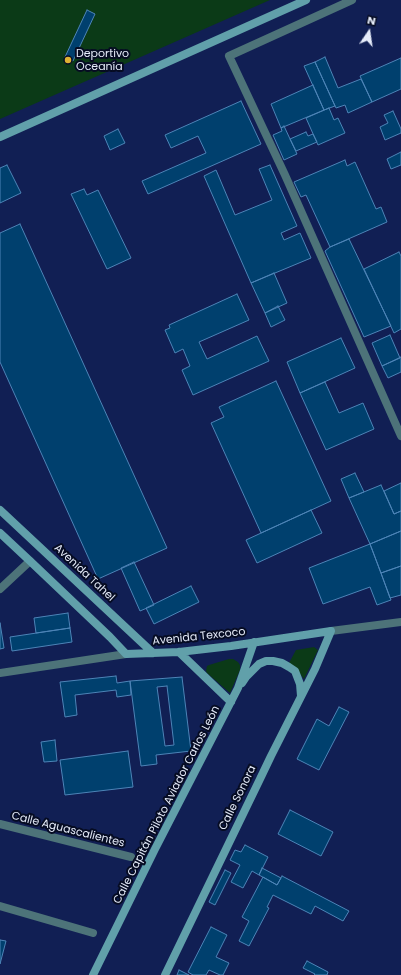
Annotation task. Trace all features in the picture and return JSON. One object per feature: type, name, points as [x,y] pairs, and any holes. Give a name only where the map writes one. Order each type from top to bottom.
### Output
[{"type":"street","points":[[0,137],[306,0]]},
{"type":"street","points":[[352,0],[229,56],[285,175],[401,436]]},
{"type":"street","name":"Avenida Tahel","points":[[0,510],[153,653]]},
{"type":"street","points":[[0,533],[126,654]]},
{"type":"street","points":[[0,589],[30,561]]},
{"type":"street","name":"Avenida Texcoco","points":[[0,673],[126,654],[179,652],[231,646],[401,622]]},
{"type":"street","name":"Calle Sonora","points":[[165,975],[322,654],[331,631]]},
{"type":"street","name":"Calle Capitán Piloto Aviador Carlos León","points":[[94,975],[155,849],[238,688],[254,642]]},
{"type":"street","points":[[179,652],[231,702]]},
{"type":"street","points":[[238,688],[246,677],[259,664],[266,661],[273,661],[282,663],[295,672],[300,684],[301,697]]},
{"type":"street","name":"Calle Aguascalientes","points":[[0,824],[131,857]]},
{"type":"street","points":[[0,906],[94,933]]},
{"type":"green space","name":"Deportivo Oceanía","points":[[0,0],[270,0],[0,119]]},
{"type":"green space","points":[[314,647],[318,650],[304,679],[289,663],[296,650]]},
{"type":"green space","points":[[233,659],[240,665],[240,670],[230,693],[206,671],[207,666]]},
{"type":"building","points":[[87,10],[95,14],[73,61],[65,57]]},
{"type":"building","points":[[325,57],[338,88],[361,79],[372,102],[348,113],[345,105],[336,108],[315,62]]},
{"type":"building","points":[[401,58],[401,89],[372,102],[360,76]]},
{"type":"building","points":[[315,62],[335,106],[324,110],[304,66]]},
{"type":"building","points":[[313,85],[324,110],[281,128],[271,104]]},
{"type":"building","points":[[241,101],[261,144],[148,194],[142,181],[206,153],[198,136],[171,148],[165,135]]},
{"type":"building","points":[[329,108],[334,120],[338,118],[345,133],[318,145],[306,118]]},
{"type":"building","points":[[393,111],[401,129],[401,133],[385,140],[380,127],[388,123],[384,115]]},
{"type":"building","points":[[284,126],[297,154],[284,160],[273,135],[282,131],[281,128]]},
{"type":"building","points":[[118,129],[125,143],[110,150],[104,136]]},
{"type":"building","points":[[306,132],[308,136],[313,134],[317,142],[296,151],[290,139]]},
{"type":"building","points":[[401,152],[401,165],[391,169],[387,159]]},
{"type":"building","points":[[345,160],[347,166],[355,162],[376,209],[381,207],[387,222],[330,247],[306,195],[301,197],[294,182]]},
{"type":"building","points":[[7,165],[21,193],[0,203],[0,168]]},
{"type":"building","points":[[270,165],[297,226],[281,233],[284,240],[300,233],[311,258],[251,283],[204,176],[216,170],[235,215],[272,200],[259,169]]},
{"type":"building","points":[[84,189],[87,195],[98,190],[131,258],[107,269],[71,194]]},
{"type":"building","points":[[20,224],[167,548],[98,579],[0,362],[0,233]]},
{"type":"building","points":[[349,239],[391,326],[364,337],[325,251],[330,247]]},
{"type":"building","points":[[399,252],[401,256],[401,329],[394,333],[364,269]]},
{"type":"building","points":[[274,273],[287,303],[265,313],[251,283]]},
{"type":"building","points":[[237,294],[249,320],[199,342],[207,359],[257,336],[269,361],[193,395],[182,370],[190,366],[183,349],[175,353],[165,330],[170,328],[169,325]]},
{"type":"building","points":[[278,306],[285,320],[271,327],[265,313]]},
{"type":"building","points":[[390,335],[400,358],[382,366],[372,343]]},
{"type":"building","points":[[341,338],[355,368],[300,393],[287,362]]},
{"type":"building","points":[[401,357],[401,372],[388,378],[382,366]]},
{"type":"building","points":[[276,381],[331,501],[261,533],[211,423],[224,417],[219,407]]},
{"type":"building","points":[[325,382],[339,413],[363,403],[374,429],[326,450],[300,393]]},
{"type":"building","points":[[355,473],[364,492],[349,498],[341,479]]},
{"type":"building","points":[[401,483],[401,511],[394,514],[384,491]]},
{"type":"building","points":[[381,485],[394,514],[401,511],[401,531],[370,544],[349,498]]},
{"type":"building","points":[[311,510],[322,533],[257,563],[246,540]]},
{"type":"building","points":[[401,531],[401,566],[381,573],[370,544]]},
{"type":"building","points":[[370,544],[391,600],[377,605],[370,587],[323,604],[309,568]]},
{"type":"building","points":[[134,562],[154,605],[140,611],[121,568]]},
{"type":"building","points":[[401,566],[401,595],[390,598],[381,573]]},
{"type":"building","points":[[191,586],[199,602],[154,624],[146,608]]},
{"type":"building","points":[[68,613],[70,628],[36,633],[34,618]]},
{"type":"building","points":[[0,623],[4,648],[0,649]]},
{"type":"building","points":[[70,628],[72,642],[12,651],[10,637]]},
{"type":"building","points":[[116,676],[117,683],[130,681],[131,695],[117,697],[116,690],[75,695],[77,715],[65,717],[60,682]]},
{"type":"building","points":[[182,677],[191,751],[156,755],[157,764],[141,766],[130,681]],"holes":[[[167,686],[174,745],[165,746],[157,687]]]},
{"type":"building","points":[[339,707],[349,712],[319,770],[297,759],[317,719],[329,726]]},
{"type":"building","points":[[55,740],[57,761],[44,762],[41,742]]},
{"type":"building","points":[[128,751],[133,787],[65,795],[60,760]]},
{"type":"building","points":[[290,810],[333,832],[321,856],[278,834]]},
{"type":"building","points":[[245,845],[268,857],[259,875],[252,871],[243,888],[231,882],[240,865],[230,860],[235,850],[241,852]]},
{"type":"building","points":[[262,868],[281,878],[277,885],[259,875]]},
{"type":"building","points":[[225,870],[231,873],[215,905],[209,902]]},
{"type":"building","points":[[282,876],[349,911],[343,921],[315,906],[311,914],[273,895],[267,907],[269,908],[249,946],[239,941],[249,921],[242,917],[263,877],[277,885]]},
{"type":"building","points":[[211,927],[227,935],[216,957],[229,963],[223,975],[209,970],[206,975],[193,975],[188,972]]},
{"type":"building","points":[[0,940],[6,941],[0,964]]},
{"type":"building","points":[[307,961],[328,972],[327,975],[314,975],[315,974],[303,968]]},
{"type":"building","points":[[179,970],[189,975],[177,975]]},
{"type":"place","name":"Deportivo Oceanía","points":[[68,60]]}]
